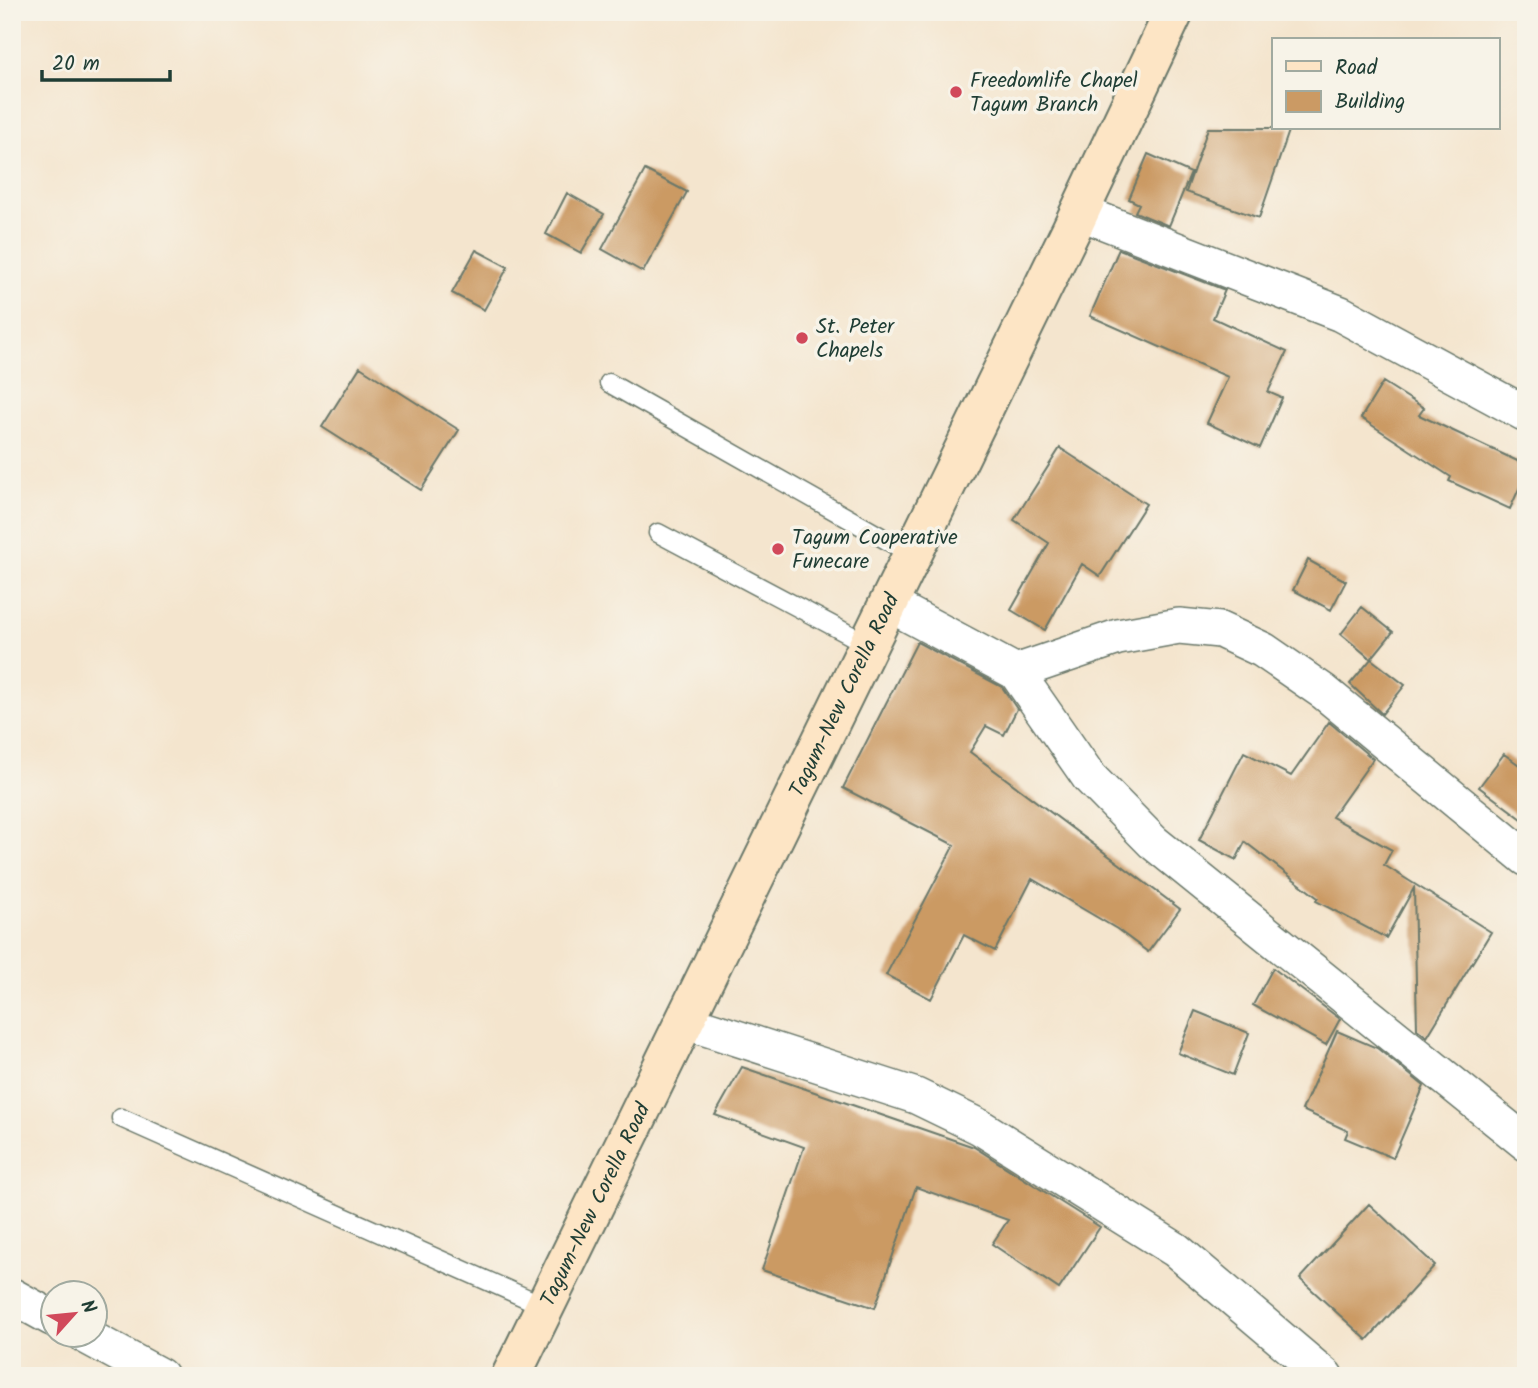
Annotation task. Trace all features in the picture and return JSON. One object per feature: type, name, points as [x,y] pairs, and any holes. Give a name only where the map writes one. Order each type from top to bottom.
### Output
[{"type":"main road","name":"Tagum-New Corella Road","points":[[511,1376],[913,555],[1174,12]]},
{"type":"street","points":[[1079,212],[1341,314],[1526,414]]},
{"type":"street","points":[[889,604],[1016,672],[1089,777],[1153,842],[1526,1143]]},
{"type":"street","points":[[1016,672],[1118,637],[1179,626],[1220,630],[1263,650],[1324,692],[1526,858]]},
{"type":"street","points":[[684,1021],[916,1096],[980,1127],[1176,1250],[1325,1376]]},
{"type":"street","points":[[12,1296],[38,1310]]},
{"type":"street","points":[[108,1347],[160,1376]]},
{"type":"lane","points":[[609,383],[913,555]]},
{"type":"lane","points":[[658,533],[869,645]]},
{"type":"lane","points":[[121,1118],[544,1306]]},
{"type":"building","points":[[1208,128],[1289,130],[1259,218],[1186,192]]},
{"type":"building","points":[[1148,154],[1191,173],[1169,226],[1135,212],[1139,204],[1129,199]]},
{"type":"building","points":[[645,170],[687,192],[643,272],[602,249]]},
{"type":"building","points":[[567,193],[604,214],[581,253],[546,234]]},
{"type":"building","points":[[1119,249],[1225,290],[1213,318],[1287,352],[1268,392],[1282,398],[1260,448],[1207,423],[1228,377],[1090,316]]},
{"type":"building","points":[[476,250],[508,267],[484,310],[452,293]]},
{"type":"building","points":[[360,367],[459,430],[421,490],[322,427]]},
{"type":"building","points":[[1383,382],[1424,408],[1419,415],[1526,465],[1526,473],[1510,509],[1449,481],[1451,477],[1361,418]]},
{"type":"building","points":[[1060,448],[1146,504],[1100,576],[1082,564],[1045,630],[1011,610],[1049,543],[1014,520]]},
{"type":"building","points":[[1308,560],[1346,581],[1331,610],[1293,590]]},
{"type":"building","points":[[1362,607],[1393,632],[1371,659],[1341,634]]},
{"type":"building","points":[[917,642],[1002,687],[1017,709],[1004,735],[986,726],[970,752],[1180,909],[1148,952],[1117,929],[1032,879],[995,951],[964,935],[931,999],[886,975],[954,845],[843,788]]},
{"type":"building","points":[[1371,659],[1405,685],[1382,714],[1350,684]]},
{"type":"building","points":[[1329,722],[1373,759],[1332,817],[1392,850],[1384,865],[1491,932],[1427,1037],[1417,1029],[1414,888],[1386,938],[1316,901],[1318,898],[1245,842],[1236,860],[1199,840],[1244,752],[1291,776]]},
{"type":"building","points":[[1504,754],[1526,770],[1526,822],[1479,787]]},
{"type":"building","points":[[1273,968],[1340,1019],[1326,1045],[1253,1005]]},
{"type":"building","points":[[1195,1011],[1249,1033],[1233,1075],[1178,1053]]},
{"type":"building","points":[[1337,1031],[1377,1048],[1424,1086],[1393,1158],[1345,1138],[1348,1131],[1302,1110]]},
{"type":"building","points":[[742,1067],[974,1147],[1100,1227],[1059,1289],[992,1244],[1008,1220],[916,1187],[875,1308],[762,1270],[804,1147],[715,1115]]},
{"type":"building","points":[[1369,1204],[1435,1265],[1367,1340],[1300,1279]]},
{"type":"place","name":"Freedomlife Chapel Tagum Branch","points":[[956,92]]},
{"type":"place","name":"St. Peter Chapels","points":[[802,338]]},
{"type":"place","name":"Tagum Cooperative Funecare","points":[[778,549]]}]
